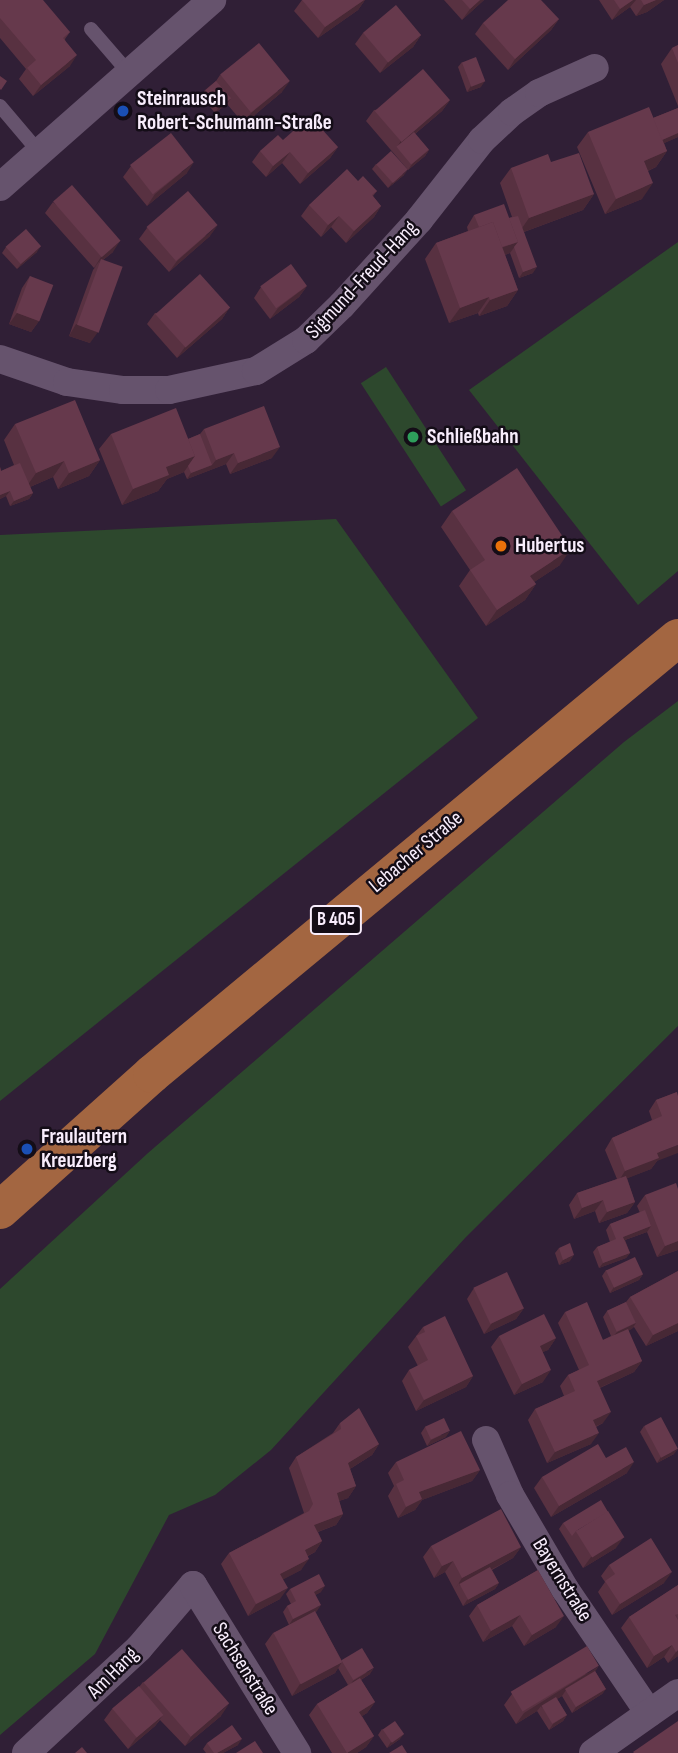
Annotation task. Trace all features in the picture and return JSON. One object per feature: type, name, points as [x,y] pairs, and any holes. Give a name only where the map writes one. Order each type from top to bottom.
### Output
[{"type":"main road","name":"Lebacher Straße","points":[[0,1210],[152,1074],[678,638]]},
{"type":"street","points":[[0,187],[212,0]]},
{"type":"street","name":"Sigmund-Freud-Hang","points":[[0,359],[66,382],[123,390],[169,390],[256,371],[306,340],[342,305],[419,220],[482,140],[512,112],[539,93],[595,68]]},
{"type":"street","name":"Bayernstraße","points":[[486,1440],[510,1495],[551,1565],[649,1713]]},
{"type":"street","name":"Am Hang","points":[[26,1753],[139,1648],[193,1585]]},
{"type":"street","name":"Sachsenstraße","points":[[193,1585],[297,1753]]},
{"type":"street","points":[[593,1753],[678,1693]]},
{"type":"lane","points":[[90,29],[129,73]]},
{"type":"lane","points":[[0,106],[39,152]]},
{"type":"green space","points":[[678,242],[678,571],[638,605],[469,390]]},
{"type":"green space","name":"Schließbahn","points":[[386,367],[466,490],[441,507],[361,383]]},
{"type":"green space","points":[[336,519],[478,718],[0,1101],[0,535]]},
{"type":"green space","points":[[678,701],[678,1026],[466,1237],[271,1450],[215,1495],[169,1515],[95,1654],[0,1735],[0,1289],[148,1153],[624,742]]},
{"type":"building","points":[[0,0],[43,0],[70,32],[63,38],[77,55],[41,85],[27,68],[36,60],[0,18]]},
{"type":"building","points":[[302,0],[364,0],[325,27]]},
{"type":"building","points":[[462,0],[480,0],[470,9]]},
{"type":"building","points":[[508,0],[541,0],[559,19],[515,59],[483,23]]},
{"type":"building","points":[[614,0],[633,0],[620,9]]},
{"type":"building","points":[[641,0],[656,0],[644,5]]},
{"type":"building","points":[[396,5],[421,35],[388,63],[363,33]]},
{"type":"building","points":[[259,43],[290,81],[251,113],[220,74]]},
{"type":"building","points":[[678,45],[678,63],[672,48]]},
{"type":"building","points":[[476,57],[485,81],[471,87],[462,62]]},
{"type":"building","points":[[423,69],[450,100],[402,142],[375,111]]},
{"type":"building","points":[[0,76],[7,81],[1,90],[0,89]]},
{"type":"building","points":[[216,81],[231,98],[221,108],[205,90]]},
{"type":"building","points":[[649,107],[667,151],[644,161],[653,183],[616,199],[588,132]]},
{"type":"building","points":[[678,108],[678,133],[662,140],[653,118]]},
{"type":"building","points":[[310,116],[338,147],[308,173],[290,152],[273,166],[260,151],[278,135],[283,140]]},
{"type":"building","points":[[414,132],[429,150],[411,164],[396,147]]},
{"type":"building","points":[[171,133],[194,162],[153,194],[130,165]]},
{"type":"building","points":[[391,151],[408,170],[393,183],[376,164]]},
{"type":"building","points":[[579,153],[594,194],[529,218],[511,168],[548,154],[551,162]]},
{"type":"building","points":[[347,169],[358,181],[363,176],[377,191],[372,195],[381,206],[354,231],[339,216],[328,225],[309,205]]},
{"type":"building","points":[[72,185],[121,241],[102,257],[53,201]]},
{"type":"building","points":[[188,191],[218,225],[176,261],[146,227]]},
{"type":"building","points":[[504,204],[518,242],[502,247],[493,222],[479,227],[474,215]]},
{"type":"building","points":[[518,216],[537,267],[523,272],[514,247],[518,242],[509,218]]},
{"type":"building","points":[[493,222],[518,290],[460,308],[436,243]]},
{"type":"building","points":[[26,229],[41,246],[21,264],[6,247]]},
{"type":"building","points":[[101,259],[123,267],[99,333],[77,325]]},
{"type":"building","points":[[291,264],[307,286],[276,308],[260,286]]},
{"type":"building","points":[[200,274],[230,307],[186,348],[155,314]]},
{"type":"building","points":[[30,276],[53,285],[39,321],[16,312]]},
{"type":"building","points":[[75,400],[100,460],[69,473],[64,461],[36,473],[15,424]]},
{"type":"building","points":[[264,406],[280,447],[238,463],[234,453],[216,460],[204,429]]},
{"type":"building","points":[[176,408],[195,456],[166,467],[169,475],[133,489],[111,434]]},
{"type":"building","points":[[200,434],[212,465],[191,473],[188,466],[195,456],[188,439]]},
{"type":"building","points":[[20,463],[33,493],[14,501],[10,491],[0,495],[0,467],[1,471]]},
{"type":"building","name":"Hubertus","points":[[517,468],[571,549],[530,576],[536,584],[497,610],[470,570],[485,560],[452,511]]},
{"type":"building","points":[[677,1092],[678,1145],[657,1153],[659,1158],[625,1171],[612,1138],[662,1116],[656,1100]]},
{"type":"building","points":[[626,1176],[635,1202],[607,1212],[603,1200],[582,1208],[577,1193]]},
{"type":"building","points":[[676,1183],[678,1241],[665,1246],[645,1195]]},
{"type":"building","points":[[645,1210],[651,1226],[623,1237],[630,1253],[603,1263],[597,1247],[616,1239],[610,1224]]},
{"type":"building","points":[[570,1243],[574,1255],[563,1260],[559,1248]]},
{"type":"building","points":[[635,1257],[643,1274],[614,1288],[606,1271]]},
{"type":"building","points":[[678,1271],[678,1323],[653,1335],[630,1297]]},
{"type":"building","points":[[507,1272],[524,1308],[490,1324],[473,1288]]},
{"type":"building","points":[[587,1302],[603,1340],[628,1329],[642,1361],[597,1381],[611,1412],[593,1420],[599,1433],[555,1452],[535,1409],[575,1391],[568,1375],[589,1365],[565,1312]]},
{"type":"building","points":[[626,1302],[636,1323],[617,1332],[607,1311]]},
{"type":"building","points":[[544,1314],[556,1338],[540,1346],[551,1370],[522,1384],[499,1336]]},
{"type":"building","points":[[445,1316],[473,1376],[424,1400],[409,1370],[428,1360],[416,1336],[425,1332],[423,1327]]},
{"type":"building","points":[[359,1408],[379,1444],[348,1463],[356,1486],[337,1493],[343,1514],[314,1525],[322,1541],[305,1550],[309,1559],[280,1574],[288,1588],[256,1604],[229,1553],[309,1511],[313,1504],[296,1457],[341,1429],[340,1423]]},
{"type":"building","points":[[661,1417],[678,1449],[661,1458],[644,1426]]},
{"type":"building","points":[[444,1418],[450,1431],[431,1440],[425,1427]]},
{"type":"building","points":[[461,1431],[480,1470],[419,1492],[422,1499],[406,1507],[396,1484],[404,1480],[396,1462]]},
{"type":"building","points":[[598,1444],[606,1458],[626,1447],[634,1462],[559,1506],[542,1477]]},
{"type":"building","points":[[601,1500],[608,1512],[572,1536],[563,1523]]},
{"type":"building","points":[[501,1509],[521,1547],[462,1578],[453,1561],[442,1566],[431,1546]]},
{"type":"building","points":[[608,1511],[624,1537],[592,1557],[576,1531]]},
{"type":"building","points":[[651,1538],[672,1572],[620,1604],[605,1581],[615,1574],[609,1565]]},
{"type":"building","points":[[490,1567],[499,1583],[468,1600],[459,1584]]},
{"type":"building","points":[[538,1570],[564,1616],[532,1635],[520,1615],[491,1631],[477,1605]]},
{"type":"building","points":[[319,1574],[325,1586],[314,1592],[321,1605],[293,1619],[287,1606],[296,1601],[290,1589]]},
{"type":"building","points":[[678,1585],[678,1614],[675,1615],[678,1620],[678,1650],[676,1652],[672,1645],[654,1656],[629,1617]]},
{"type":"building","points":[[315,1611],[342,1662],[301,1684],[274,1633]]},
{"type":"building","points":[[587,1646],[599,1666],[523,1712],[511,1692]]},
{"type":"building","points":[[362,1648],[374,1668],[353,1680],[341,1660]]},
{"type":"building","points":[[182,1649],[229,1703],[191,1737],[144,1682]]},
{"type":"building","points":[[595,1671],[606,1689],[576,1707],[565,1689]]},
{"type":"building","points":[[360,1678],[375,1702],[359,1712],[374,1736],[347,1753],[317,1704]]},
{"type":"building","points":[[139,1686],[163,1715],[137,1738],[112,1708]]},
{"type":"building","points":[[556,1697],[567,1715],[552,1724],[541,1706]]},
{"type":"building","points":[[395,1721],[404,1734],[392,1743],[383,1730]]},
{"type":"building","points":[[678,1721],[678,1753],[633,1752]]},
{"type":"building","points":[[232,1725],[242,1739],[214,1753],[207,1743]]},
{"type":"building","points":[[255,1741],[263,1753],[236,1753]]},
{"type":"building","points":[[402,1745],[407,1753],[389,1753]]},
{"type":"building","points":[[82,1747],[87,1753],[75,1753]]},
{"type":"place","name":"Steinrausch Robert-Schumann-Straße","points":[[123,111]]},
{"type":"place","name":"Schließbahn","points":[[413,437]]},
{"type":"place","name":"Hubertus","points":[[501,546]]},
{"type":"place","name":"Fraulautern Kreuzberg","points":[[27,1149]]}]
